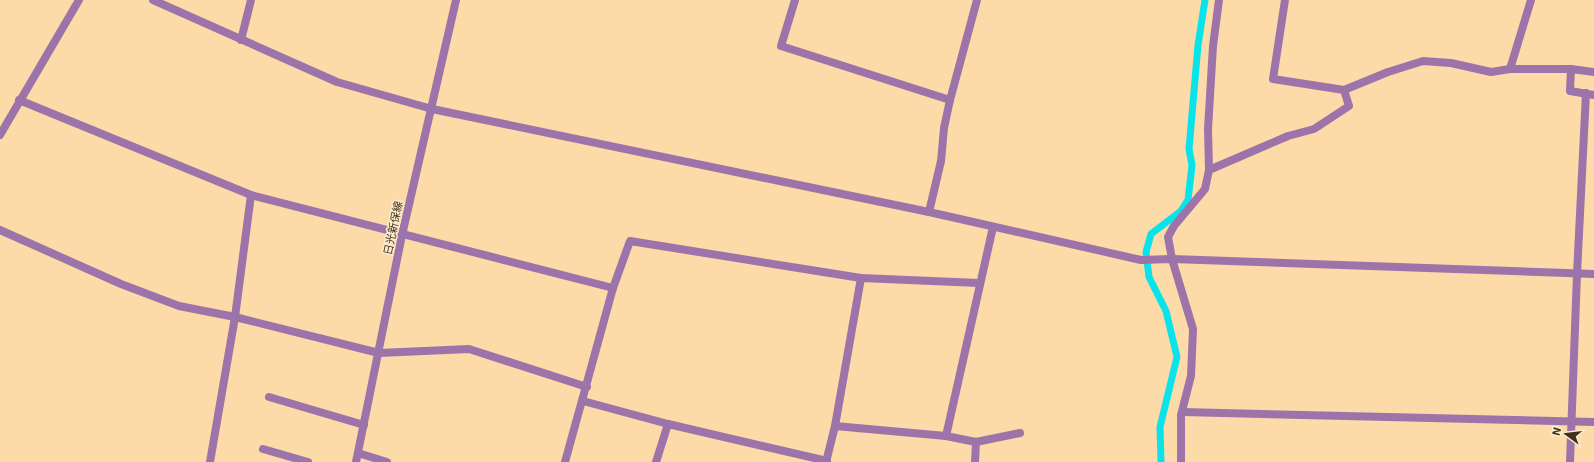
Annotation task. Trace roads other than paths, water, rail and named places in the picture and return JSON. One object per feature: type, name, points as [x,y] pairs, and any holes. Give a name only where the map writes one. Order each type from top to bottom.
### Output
[{"type":"street","points":[[0,135],[19,100],[79,0]]},
{"type":"street","points":[[153,0],[337,82],[432,109],[929,212],[1141,260],[1172,259],[1594,274]]},
{"type":"street","points":[[241,40],[251,0]]},
{"type":"street","name":"日光新保線","points":[[356,462],[402,235],[456,0]]},
{"type":"street","points":[[795,0],[781,46],[950,100]]},
{"type":"street","points":[[929,212],[942,161],[944,128],[950,100],[977,0]]},
{"type":"street","points":[[1181,462],[1182,412],[1191,376],[1193,329],[1172,259],[1168,237],[1174,226],[1205,189],[1209,170],[1208,129],[1212,61],[1219,0]]},
{"type":"street","points":[[1285,0],[1273,79],[1344,90],[1388,72],[1423,61],[1451,63],[1491,72],[1510,69],[1571,69],[1594,72]]},
{"type":"street","points":[[1510,69],[1531,0]]},
{"type":"street","points":[[1570,462],[1577,274],[1590,94],[1570,91],[1571,69]]},
{"type":"street","points":[[1209,170],[1288,136],[1314,129],[1349,106],[1344,90]]},
{"type":"street","points":[[19,100],[251,195],[613,288]]},
{"type":"street","points":[[210,462],[235,317],[251,195]]},
{"type":"street","points":[[946,436],[979,283],[993,227]]},
{"type":"street","points":[[0,230],[121,284],[179,306],[235,317],[379,353],[469,349],[587,387]]},
{"type":"street","points":[[565,462],[587,387],[613,288],[630,241],[861,278],[979,283]]},
{"type":"street","points":[[583,400],[668,424],[827,462],[835,426],[861,278]]},
{"type":"street","points":[[269,397],[364,425]]},
{"type":"street","points":[[1182,412],[1594,422]]},
{"type":"street","points":[[656,462],[668,424]]},
{"type":"street","points":[[835,426],[946,436],[976,442],[1020,432]]},
{"type":"street","points":[[975,462],[976,442]]},
{"type":"street","points":[[263,450],[308,462]]},
{"type":"street","points":[[358,453],[387,462]]},
{"type":"waterway","points":[[1161,462],[1160,427],[1177,357],[1166,311],[1149,277],[1146,252],[1151,234],[1181,211],[1188,200],[1192,165],[1189,149],[1198,45],[1205,0]]}]
